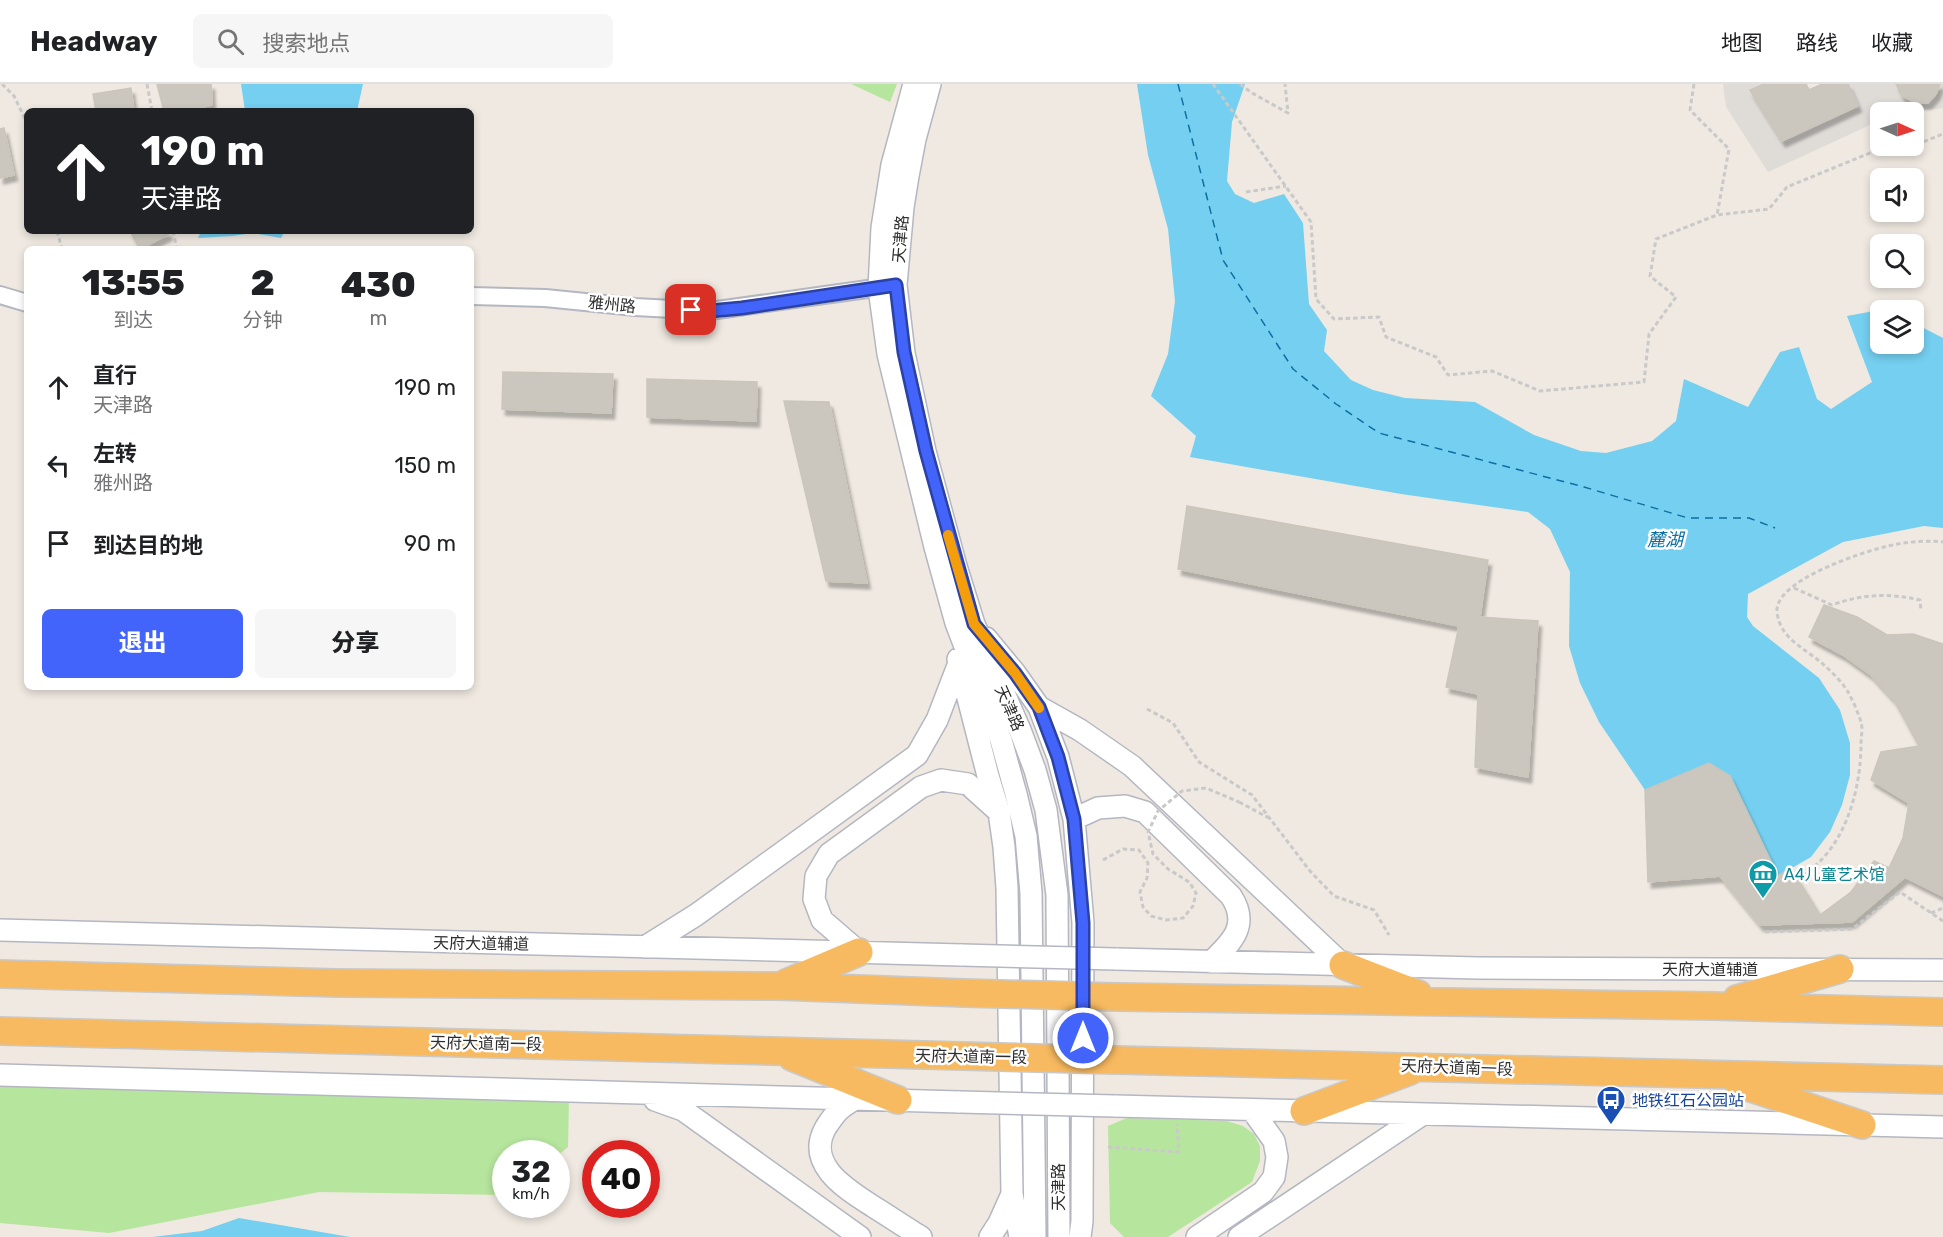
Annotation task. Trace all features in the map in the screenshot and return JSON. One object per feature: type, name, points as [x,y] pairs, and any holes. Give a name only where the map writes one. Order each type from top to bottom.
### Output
[{"type":"highway","points":[[779,986],[859,952]]},
{"type":"highway","points":[[1343,965],[1436,1001]]},
{"type":"highway","points":[[1713,1006],[1840,969]]},
{"type":"highway","points":[[0,974],[338,983],[779,986],[1117,997],[1713,1006],[1943,1012]]},
{"type":"highway","name":"天府大道南一段","points":[[0,1031],[1943,1080]]},
{"type":"highway","points":[[777,1051],[898,1100]]},
{"type":"highway","points":[[1305,1111],[1425,1066]]},
{"type":"highway","points":[[1712,1075],[1862,1125]]},
{"type":"street","name":"天津路","points":[[914,84],[892,165],[882,228],[887,286],[921,429],[948,565],[1001,740],[1026,836],[1031,893],[1035,1237]]},
{"type":"street","name":"天津路","points":[[887,286],[915,139],[930,84]]},
{"type":"street","name":"雅州路","points":[[474,296],[545,298],[635,307],[710,311],[887,286]]},
{"type":"street","points":[[0,296],[24,302]]},
{"type":"street","name":"天津路","points":[[965,623],[1035,770],[1046,810],[1053,850],[1057,895],[1059,1237]]},
{"type":"street","points":[[645,947],[696,915],[917,754],[937,720],[959,663],[965,623]]},
{"type":"street","points":[[965,623],[1015,673],[1039,707],[1058,757],[1074,819],[1083,923],[1081,1229],[1096,1237]]},
{"type":"street","points":[[959,663],[999,812],[1005,847],[1012,1194],[1020,1237]]},
{"type":"street","points":[[1039,707],[1080,730],[1132,766],[1343,965]]},
{"type":"street","points":[[859,952],[822,921],[814,899],[816,876],[829,854],[921,787],[941,780],[969,784],[999,812]]},
{"type":"street","points":[[1074,819],[1098,808],[1125,806],[1145,812],[1231,896],[1238,907],[1240,922],[1232,942],[1211,962]]},
{"type":"street","name":"天府大道辅道","points":[[0,930],[1478,968],[1943,970]]},
{"type":"street","points":[[0,1075],[1943,1127]]},
{"type":"street","points":[[634,1093],[683,1110],[860,1237]]},
{"type":"street","points":[[855,1099],[837,1110],[822,1134],[820,1153],[829,1172],[841,1186],[921,1237]]},
{"type":"street","points":[[1197,1237],[1263,1192],[1274,1177],[1277,1157],[1274,1141],[1252,1110]]},
{"type":"street","points":[[1239,1237],[1423,1114]]},
{"type":"street","points":[[990,1237],[1012,1194]]},
{"type":"path","points":[[2,84],[14,96],[24,117]]},
{"type":"path","points":[[147,84],[151,108]]},
{"type":"path","points":[[1213,84],[1311,222],[1316,300],[1334,319],[1379,317],[1386,337],[1436,357],[1448,375],[1492,371],[1540,391],[1644,382],[1649,334],[1676,297],[1650,276],[1656,239],[1717,215],[1769,209],[1787,187],[1887,146],[1913,146],[1943,134]]},
{"type":"path","points":[[1240,84],[1288,114],[1284,84]]},
{"type":"path","points":[[1694,84],[1690,110],[1729,149],[1717,215]]},
{"type":"path","points":[[1246,192],[1286,186]]},
{"type":"path","points":[[1802,875],[1816,867],[1836,842],[1852,804],[1861,764],[1861,723],[1847,691],[1824,665],[1795,644],[1782,627],[1776,611],[1781,597],[1812,574],[1852,557],[1885,547],[1913,542],[1943,542]]},
{"type":"path","points":[[1793,588],[1833,605],[1853,597],[1898,595],[1920,600],[1921,611]]},
{"type":"path","points":[[1147,710],[1173,723],[1199,762],[1252,795],[1310,872],[1334,896],[1374,910],[1389,935]]},
{"type":"path","points":[[1103,860],[1124,849],[1139,850],[1148,863],[1147,878],[1140,892],[1143,907],[1151,916],[1166,920],[1184,918],[1193,906],[1196,893],[1189,882],[1168,869],[1153,854],[1148,832],[1158,811],[1182,791],[1206,788],[1270,819]]},
{"type":"path","points":[[1765,932],[1852,929],[1900,892],[1943,921]]},
{"type":"path","points":[[1930,913],[1943,908]]},
{"type":"path","points":[[1108,1147],[1179,1152],[1177,1119]]},
{"type":"green space","points":[[851,84],[897,84],[890,102]]},
{"type":"green space","points":[[0,1085],[569,1099],[568,1140],[492,1140],[492,1195],[319,1192],[109,1233],[0,1223]]},
{"type":"green space","points":[[1127,1118],[1227,1121],[1243,1126],[1254,1134],[1260,1146],[1260,1161],[1252,1182],[1168,1237],[1124,1237],[1110,1223],[1108,1126]]},
{"type":"shaded area","points":[[1723,84],[1764,84],[1750,91],[1782,141],[1858,107],[1848,84],[1896,84],[1902,96],[1914,102],[1870,102],[1870,125],[1768,172],[1726,107]]},
{"type":"shaded area","points":[[1940,84],[1943,84],[1943,108],[1924,111],[1924,103],[1928,103],[1936,94]]},
{"type":"water","points":[[241,84],[363,84],[358,108],[245,108]]},
{"type":"water","name":"麓湖","points":[[1137,84],[1245,84],[1232,122],[1227,181],[1235,194],[1254,203],[1284,194],[1303,223],[1309,304],[1327,330],[1324,351],[1351,380],[1373,390],[1405,398],[1475,402],[1534,435],[1581,451],[1606,453],[1652,441],[1676,421],[1684,379],[1748,407],[1780,352],[1799,347],[1817,399],[1831,409],[1872,382],[1847,316],[1870,312],[1870,354],[1924,354],[1924,328],[1943,338],[1943,528],[1924,526],[1843,542],[1748,594],[1747,617],[1753,626],[1819,678],[1840,710],[1850,743],[1850,775],[1842,805],[1830,832],[1811,857],[1778,876],[1730,776],[1709,763],[1645,790],[1599,722],[1580,683],[1569,646],[1570,572],[1550,529],[1528,512],[1401,494],[1190,457],[1196,436],[1151,396],[1168,354],[1175,301],[1168,229],[1148,155]]},
{"type":"water","points":[[200,234],[246,234],[233,236],[198,238]]},
{"type":"water","points":[[258,234],[283,234],[281,238]]},
{"type":"water","points":[[239,1218],[350,1237],[152,1237],[202,1231]]},
{"type":"building","points":[[157,84],[211,84],[212,105],[200,108],[163,108]]},
{"type":"building","points":[[1764,84],[1806,84],[1809,90],[1822,84],[1848,84],[1858,106],[1782,141],[1750,90]]},
{"type":"building","points":[[1896,84],[1940,84],[1936,94],[1928,103],[1914,102],[1902,96]]},
{"type":"building","points":[[131,88],[134,108],[95,108],[93,94]]},
{"type":"building","points":[[4,128],[14,175],[0,178],[0,129]]},
{"type":"building","points":[[132,234],[169,234],[146,246],[138,246]]},
{"type":"building","points":[[503,372],[613,374],[611,413],[502,409]]},
{"type":"building","points":[[647,379],[757,382],[756,421],[647,417]]},
{"type":"building","points":[[784,401],[829,402],[867,583],[826,581]]},
{"type":"building","points":[[1187,506],[1488,560],[1480,617],[1538,621],[1528,777],[1475,767],[1478,694],[1446,687],[1459,626],[1178,569]]},
{"type":"building","points":[[1824,605],[1857,617],[1887,635],[1913,634],[1943,644],[1943,896],[1905,877],[1852,922],[1760,925],[1720,876],[1648,882],[1645,790],[1709,763],[1730,776],[1778,876],[1791,868],[1820,915],[1851,892],[1874,861],[1889,868],[1903,838],[1909,803],[1871,780],[1881,752],[1919,746],[1894,700],[1871,675],[1843,655],[1809,637]]},
{"type":"ferry route","points":[[1178,84],[1223,260],[1293,369],[1336,404],[1379,433],[1584,487],[1688,518],[1749,518],[1775,528]]},
{"type":"slow traffic","points":[[948,535],[974,624],[1015,673],[1039,708]]},
{"type":"place","name":"A4儿童艺术馆","points":[[1763,900]]},
{"type":"place","name":"地铁红石公园站","points":[[1611,1126]]},
{"type":"route","points":[[691,310],[742,308],[896,285],[904,352],[926,451],[956,566],[974,624],[1015,673],[1039,707],[1058,757],[1074,819],[1083,923],[1083,1038]]}]
